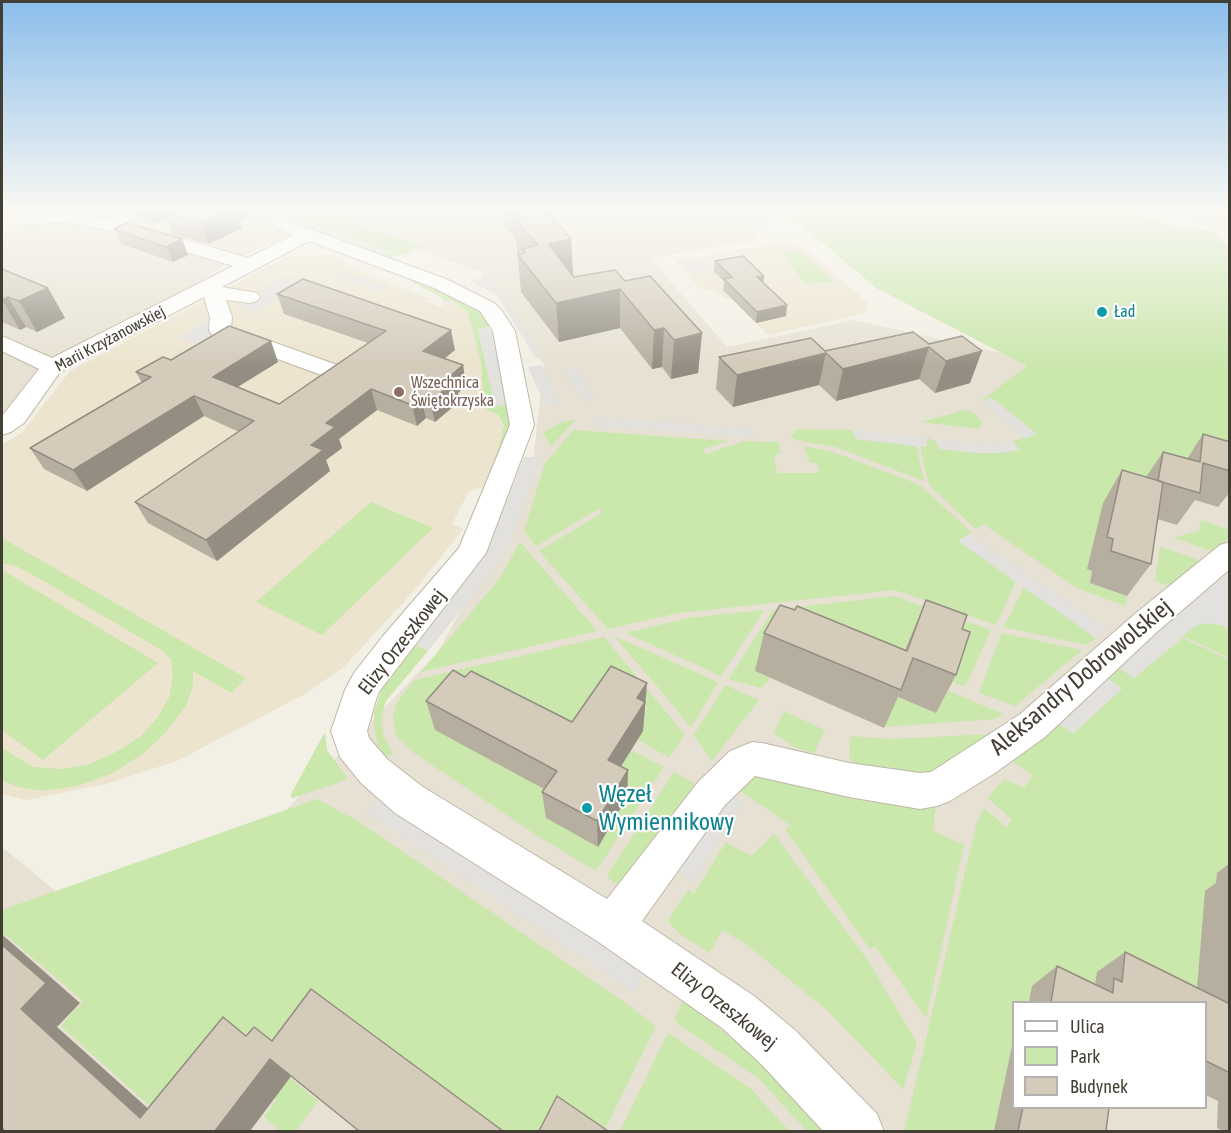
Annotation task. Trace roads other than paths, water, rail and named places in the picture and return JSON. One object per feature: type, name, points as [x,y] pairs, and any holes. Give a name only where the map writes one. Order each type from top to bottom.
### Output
[{"type":"street","points":[[243,263],[250,265]]},
{"type":"street","name":"Marii Krzyżanowskiej","points":[[2,427],[15,418],[52,367],[209,290],[254,263]]},
{"type":"street","name":"Elizy Orzeszkowej","points":[[383,263],[445,286],[487,307],[495,315],[504,331],[522,425],[494,502],[471,553],[395,645],[366,683],[357,700],[349,731],[353,746],[374,771],[409,800],[612,926],[738,1012],[779,1048],[858,1131]]},
{"type":"street","points":[[209,290],[250,297]]},
{"type":"street","points":[[209,290],[221,317],[220,330],[332,371]]},
{"type":"street","points":[[2,343],[52,367]]},
{"type":"street","name":"Aleksandry Dobrowolskiej","points":[[612,926],[712,793],[743,762],[752,759],[773,761],[849,780],[920,791],[937,789],[1032,726],[1147,622],[1230,552]]},
{"type":"place","name":"Ład","points":[[1102,312]]},
{"type":"place","name":"Wszechnica Świętokrzyska","points":[[399,392]]},
{"type":"place","name":"Węzeł Wymiennikowy","points":[[587,808]]}]
